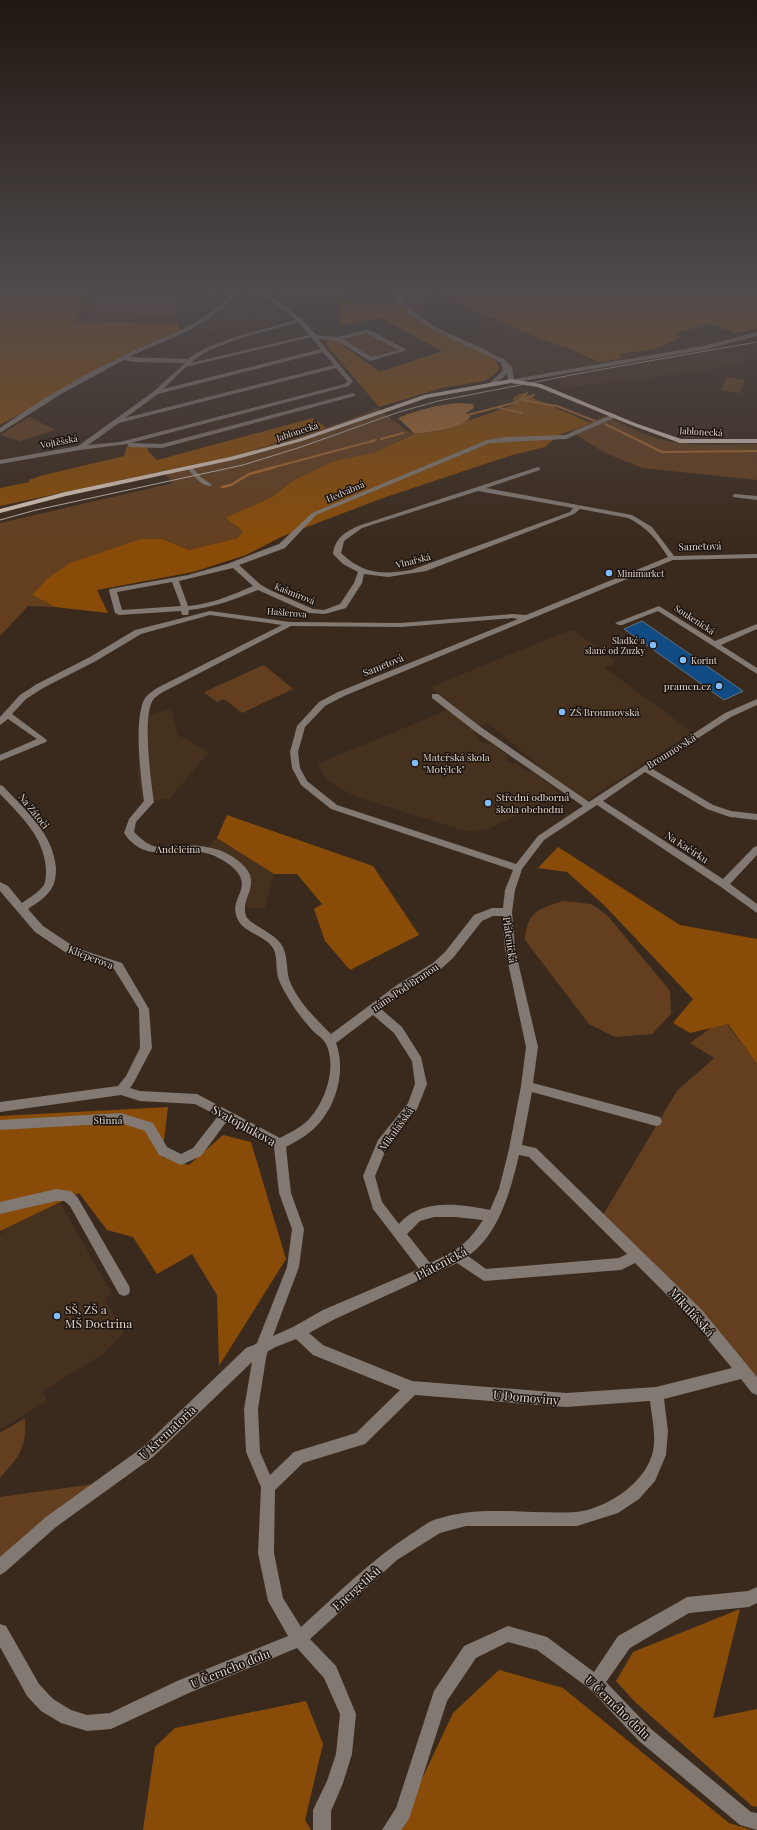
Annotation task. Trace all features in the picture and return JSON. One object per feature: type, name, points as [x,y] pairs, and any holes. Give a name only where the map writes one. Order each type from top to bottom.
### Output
[{"type":"main road","name":"Jablonecká","points":[[0,511],[65,494],[269,450],[426,396],[493,383],[519,380],[545,387],[662,436],[680,441],[757,441]]},
{"type":"street","points":[[0,431],[95,374]]},
{"type":"street","name":"Vojtěšská","points":[[0,462],[80,448],[155,393],[175,374]]},
{"type":"street","points":[[155,393],[229,374]]},
{"type":"street","points":[[118,421],[304,374]]},
{"type":"street","points":[[120,444],[347,385],[350,381],[344,374]]},
{"type":"street","points":[[493,383],[501,378],[503,374]]},
{"type":"street","points":[[510,374],[511,381]]},
{"type":"street","points":[[516,374],[519,380],[551,374]]},
{"type":"street","points":[[80,448],[120,444],[162,446],[353,395]]},
{"type":"street","name":"Hedvábná","points":[[185,608],[119,613],[113,591],[175,579],[234,565],[282,546],[314,514],[489,441],[566,437],[614,416]]},
{"type":"street","points":[[190,468],[199,478],[209,485]]},
{"type":"street","name":"Vlnařská","points":[[538,469],[360,527],[342,537],[337,547],[337,554],[347,565],[361,572],[379,575],[404,574],[423,569],[572,513],[579,506]]},
{"type":"street","name":"Vlnařská","points":[[478,489],[630,516],[644,522],[655,533],[672,558]]},
{"type":"street","points":[[735,496],[757,498]]},
{"type":"street","name":"Sametová","points":[[518,868],[334,807],[304,783],[296,768],[294,752],[301,726],[322,704],[341,694],[672,558],[757,556]]},
{"type":"street","name":"Kašmírová","points":[[234,565],[258,587],[312,611],[325,612],[343,606],[358,583],[361,572]]},
{"type":"street","points":[[175,579],[185,608],[185,621]]},
{"type":"street","points":[[185,608],[199,607],[226,600],[258,587]]},
{"type":"street","name":"Soukenická","points":[[619,623],[660,608],[757,672]]},
{"type":"street","name":"Hašlerova","points":[[0,722],[23,697],[58,676],[93,659],[138,632],[185,621],[210,613],[290,624],[401,625],[512,616],[527,617]]},
{"type":"street","name":"Andělčina","points":[[280,1144],[307,1128],[323,1110],[333,1086],[336,1063],[330,1042],[300,1009],[290,992],[283,975],[280,950],[269,937],[244,922],[240,909],[248,884],[244,873],[233,862],[210,850],[152,850],[138,843],[129,833],[132,821],[149,802],[143,755],[145,713],[149,699],[160,690],[290,624]]},
{"type":"street","name":"Soukenická","points":[[716,644],[753,631],[757,626]]},
{"type":"street","points":[[435,696],[479,730],[593,804]]},
{"type":"street","name":"Broumovská","points":[[507,912],[510,890],[518,868],[541,838],[645,768],[728,715],[757,702]]},
{"type":"street","points":[[0,758],[43,740],[7,714]]},
{"type":"street","points":[[645,768],[710,808],[730,814],[757,817]]},
{"type":"street","name":"Na Zátoči","points":[[0,788],[38,831],[52,860],[50,882],[46,889],[22,908]]},
{"type":"street","name":"Na Kačírku","points":[[593,804],[724,884],[757,909]]},
{"type":"street","points":[[724,884],[757,848]]},
{"type":"street","name":"Klicperova","points":[[0,886],[22,908],[39,929],[72,951],[118,966],[144,1010],[146,1048],[130,1079],[121,1090]]},
{"type":"street","name":"nám. Pod Branou","points":[[330,1042],[401,988],[437,966],[449,955],[478,918],[492,912],[507,912]]},
{"type":"street","name":"Plátenická","points":[[298,1332],[328,1315],[428,1271],[458,1256],[471,1247],[494,1216],[505,1189],[515,1149],[527,1086],[532,1047],[510,949],[507,912]]},
{"type":"street","name":"Mikulášská","points":[[373,1008],[398,1030],[417,1060],[421,1084],[413,1106],[382,1144],[369,1176],[377,1205],[428,1271]]},
{"type":"street","points":[[527,1086],[656,1121]]},
{"type":"street","name":"Svatoplukova","points":[[0,1107],[121,1090],[140,1096],[197,1100],[226,1114],[280,1144],[285,1193],[298,1229],[293,1267],[268,1330],[259,1358],[251,1409],[253,1452],[268,1487]]},
{"type":"street","name":"Stinná","points":[[0,1125],[121,1118],[149,1127],[164,1151],[181,1160],[197,1152],[226,1114]]},
{"type":"street","name":"Mikulášská","points":[[515,1149],[532,1152],[696,1314],[744,1372]]},
{"type":"street","points":[[0,1208],[56,1195],[67,1195],[74,1202],[124,1290]]},
{"type":"street","points":[[399,1234],[412,1219],[421,1213],[473,1212],[494,1216]]},
{"type":"street","points":[[458,1256],[484,1274],[621,1264],[637,1255]]},
{"type":"street","name":"U Domoviny","points":[[298,1332],[318,1350],[412,1388],[566,1400],[656,1394],[744,1372]]},
{"type":"street","name":"U Krematoria","points":[[0,1567],[51,1522],[148,1452],[251,1353],[298,1332]]},
{"type":"street","points":[[744,1372],[757,1388]]},
{"type":"street","points":[[322,1830],[322,1810],[334,1783],[344,1754],[348,1714],[330,1672],[299,1639],[276,1601],[266,1553],[268,1487],[299,1457],[360,1439],[412,1388]]},
{"type":"street","name":"Energetiků","points":[[299,1639],[392,1555],[436,1526],[466,1519],[578,1519],[613,1508],[634,1494],[650,1476],[659,1455],[661,1431],[656,1394]]},
{"type":"street","points":[[596,1683],[624,1642],[687,1605],[749,1599],[757,1595]]},
{"type":"street","name":"U Černého dolu","points":[[0,1632],[33,1690],[47,1704],[67,1717],[87,1723],[111,1721],[183,1687],[299,1639]]},
{"type":"street","name":"U Černého dolu","points":[[391,1830],[403,1813],[440,1697],[470,1652],[508,1634],[541,1643],[596,1683],[645,1735],[746,1819],[757,1822]]},
{"type":"shaded area","points":[[0,374],[89,374],[0,425]]},
{"type":"shaded area","points":[[351,374],[494,374],[484,381],[441,388],[379,407]]},
{"type":"shaded area","points":[[517,374],[546,374],[520,379]]},
{"type":"shaded area","points":[[555,374],[673,374],[564,388]]},
{"type":"shaded area","points":[[726,377],[745,380],[740,393],[721,390]]},
{"type":"shaded area","points":[[522,393],[591,423],[559,435],[545,447],[509,456],[383,498],[283,536],[246,555],[193,572],[97,590],[108,613],[55,607],[32,595],[47,579],[70,563],[141,539],[162,539],[189,550],[238,538],[243,531],[225,518],[272,497],[294,480],[331,462],[375,452],[415,434],[439,431],[513,405],[513,398]]},
{"type":"shaded area","points":[[460,403],[473,404],[474,408],[466,413],[470,417],[460,424],[445,429],[415,434],[398,418],[429,408]]},
{"type":"shaded area","points":[[378,408],[407,431],[415,434],[375,452],[331,462],[294,480],[272,497],[225,518],[243,531],[238,538],[189,550],[162,539],[32,595],[55,607],[28,606],[0,636],[0,523],[173,483],[162,471],[272,445],[325,428]]},
{"type":"shaded area","points":[[605,416],[644,434],[668,441],[701,445],[757,444],[757,480],[642,468],[605,453],[570,431]]},
{"type":"shaded area","points":[[29,417],[56,430],[20,441],[0,435]]},
{"type":"shaded area","points":[[313,418],[326,428],[233,456],[0,506],[0,488],[29,482],[29,480],[40,476],[124,456],[127,446],[148,447],[148,451],[157,460]]},
{"type":"shaded area","name":"ZŠ Broumovská","points":[[570,630],[576,632],[614,660],[612,665],[605,668],[692,732],[588,800],[575,796],[489,724],[480,727],[431,687]]},
{"type":"shaded area","points":[[264,665],[293,689],[242,713],[224,699],[217,702],[204,692]]},
{"type":"shaded area","points":[[171,709],[178,735],[209,752],[169,799],[142,801],[138,776],[141,718]]},
{"type":"shaded area","name":"Mateřská škola \"Motýlek\"","points":[[450,709],[474,729],[473,732],[482,743],[491,744],[509,756],[505,760],[512,764],[515,762],[523,770],[534,772],[560,794],[486,830],[465,831],[354,796],[327,780],[317,764]]},
{"type":"shaded area","points":[[227,815],[373,866],[419,935],[350,970],[325,941],[314,909],[322,904],[297,874],[274,874],[217,838]]},
{"type":"shaded area","points":[[217,838],[274,874],[265,908],[246,908],[251,879],[241,867],[208,847]]},
{"type":"shaded area","points":[[558,847],[680,925],[757,939],[757,1064],[728,1024],[690,1033],[673,1023],[693,999],[603,904],[567,872],[538,868]]},
{"type":"shaded area","points":[[563,901],[591,904],[607,915],[670,991],[671,1014],[652,1034],[615,1037],[589,1024],[525,940],[528,923],[532,917],[541,909]]},
{"type":"shaded area","points":[[723,1019],[757,1064],[757,1379],[603,1215],[677,1091],[714,1058],[690,1043]]},
{"type":"shaded area","points":[[168,1107],[162,1157],[189,1165],[223,1135],[251,1142],[286,1259],[219,1366],[217,1295],[192,1254],[157,1274],[133,1237],[107,1230],[79,1193],[0,1231],[0,1116]]},
{"type":"shaded area","name":"SŠ, ZŠ a MŠ Doctrina","points":[[59,1201],[112,1294],[104,1298],[124,1333],[103,1354],[43,1391],[47,1401],[0,1430],[0,1234],[3,1233],[1,1229]]},
{"type":"shaded area","points":[[25,1418],[25,1437],[23,1445],[17,1458],[0,1478],[0,1433]]},
{"type":"shaded area","points":[[94,1484],[0,1559],[0,1497]]},
{"type":"shaded area","points":[[740,1609],[713,1718],[757,1709],[757,1807],[752,1806],[634,1701],[616,1681],[633,1652]]},
{"type":"shaded area","points":[[499,1670],[563,1688],[729,1823],[752,1830],[398,1830],[453,1713]]},
{"type":"shaded area","points":[[306,1701],[323,1744],[305,1820],[311,1830],[143,1830],[155,1747],[175,1728]]},
{"type":"building","name":"Korint","points":[[642,621],[743,691],[724,700],[624,629]]},
{"type":"waterway","points":[[464,416],[517,402],[527,393]]},
{"type":"waterway","points":[[534,395],[522,400],[557,406],[595,421]]},
{"type":"waterway","points":[[500,408],[522,413]]},
{"type":"waterway","points":[[605,424],[662,452],[757,451]]},
{"type":"waterway","points":[[381,439],[403,433]]},
{"type":"waterway","points":[[271,468],[376,440]]},
{"type":"waterway","points":[[222,487],[231,485],[249,474],[275,467]]},
{"type":"tram line","points":[[0,520],[36,510],[243,465],[301,447],[399,412],[438,401],[575,374]]},
{"type":"place","name":"Minimarket","points":[[609,573]]},
{"type":"place","name":"Sladké a slané od Zuzky","points":[[653,645]]},
{"type":"place","name":"Korint","points":[[683,660]]},
{"type":"place","name":"pramen.cz","points":[[719,686]]},
{"type":"place","name":"ZŠ Broumovská","points":[[562,712]]},
{"type":"place","name":"Mateřská škola \"Motýlek\"","points":[[415,763]]},
{"type":"place","name":"Střední odborná škola obchodní","points":[[488,803]]},
{"type":"place","name":"SŠ, ZŠ a MŠ Doctrina","points":[[57,1316]]}]
